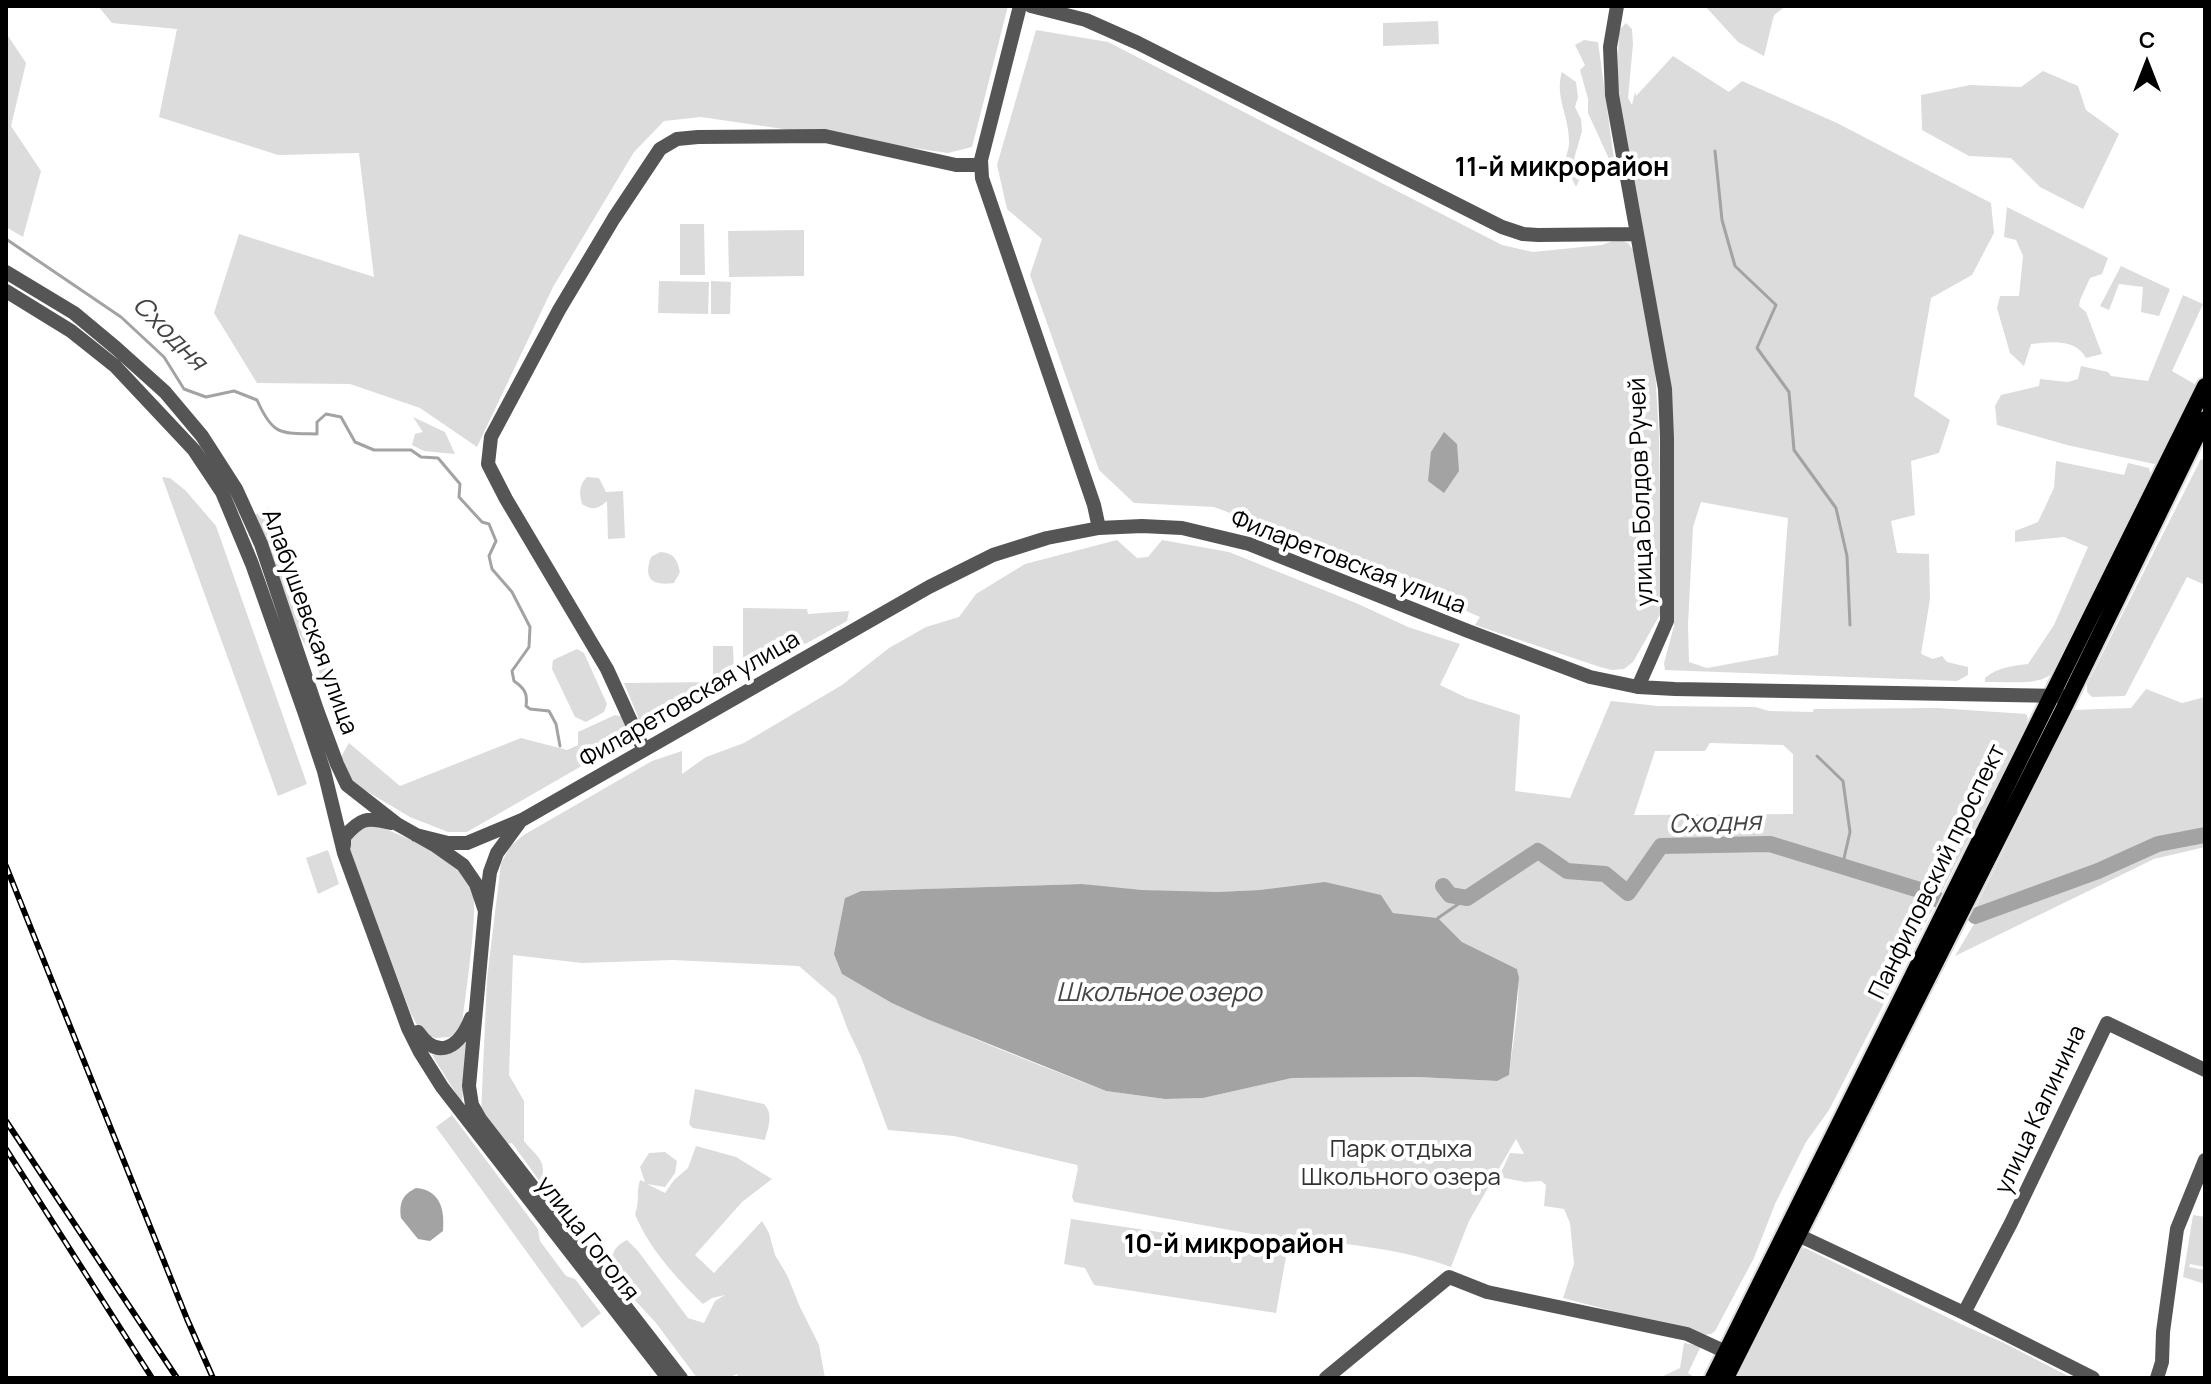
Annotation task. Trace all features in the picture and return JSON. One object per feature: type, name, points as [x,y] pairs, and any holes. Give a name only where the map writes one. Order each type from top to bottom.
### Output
[{"type":"main road","name":"Панфиловский проспект","points":[[1726,1378],[2066,704],[2071,675],[2205,386]]},
{"type":"main road","name":"Панфиловский проспект","points":[[1713,1378],[2052,695],[2071,675],[2205,419]]},
{"type":"main road","points":[[2052,695],[2061,705],[2066,704]]},
{"type":"street","points":[[1020,6],[981,165],[982,178],[1099,528]]},
{"type":"street","points":[[1031,6],[1086,20],[1138,43],[1502,227],[1538,235],[1635,234]]},
{"type":"street","name":"улица Болдов Ручей","points":[[1617,6],[1610,47],[1612,95],[1665,389],[1667,621],[1638,687]]},
{"type":"street","points":[[644,750],[607,669],[488,464],[491,437],[559,310],[660,149],[677,139],[825,136],[956,165],[981,165]]},
{"type":"street","name":"Алабушевская улица","points":[[6,272],[74,313],[165,392],[208,444],[236,489],[261,544],[317,710],[347,785],[397,824],[463,865],[476,884],[485,911],[469,1086],[472,1105],[541,1200],[681,1378]]},
{"type":"street","name":"Алабушевская улица","points":[[6,291],[71,331],[115,366],[194,450],[222,492],[252,564],[305,714],[324,771],[344,853],[408,1028],[442,1087],[473,1128]]},
{"type":"street","name":"Филаретовская улица","points":[[416,835],[448,843],[467,843],[522,820],[929,587],[993,555],[1047,538],[1099,528],[1182,528],[1249,544],[1590,677],[1638,687],[2052,695]]},
{"type":"street","points":[[2031,695],[2049,690],[2071,675]]},
{"type":"street","points":[[2031,695],[2037,698],[2040,705],[2035,729]]},
{"type":"street","name":"Алабушевская улица","points":[[344,853],[344,837],[357,823],[371,819],[397,824]]},
{"type":"street","name":"Филаретовская улица","points":[[485,911],[490,872],[497,853],[522,820]]},
{"type":"street","name":"Алабушевская улица","points":[[403,1012],[426,1044],[439,1048],[447,1047],[460,1038],[475,1008]]},
{"type":"street","name":"улица Калинина","points":[[1964,1313],[2107,1023],[2205,1070]]},
{"type":"street","name":"улица Гоголя","points":[[473,1128],[668,1378]]},
{"type":"street","points":[[2157,1378],[2162,1362],[2177,1229],[2205,1160]]},
{"type":"street","points":[[1798,1235],[2093,1378]]},
{"type":"street","points":[[1326,1378],[1449,1277],[1487,1292],[1687,1334],[1726,1352]]},
{"type":"green space","points":[[98,6],[1008,6],[972,147],[948,153],[701,117],[664,121],[634,152],[553,287],[477,447],[420,408],[350,384],[257,383],[214,313],[239,234],[374,277],[359,153],[278,155],[159,117],[177,29],[112,23]]},
{"type":"green space","points":[[1705,6],[1786,6],[1774,15],[1764,56],[1738,42]]},
{"type":"green space","points":[[1438,21],[1439,44],[1383,46],[1383,23]]},
{"type":"green space","points":[[1626,23],[1632,29],[1628,98],[1632,105],[1635,92],[1636,96],[1673,56],[1729,92],[1742,81],[1837,123],[1991,203],[1994,233],[1972,275],[1931,298],[1914,396],[1950,420],[1939,453],[1911,461],[1915,515],[1891,521],[1897,553],[1929,554],[1930,599],[1921,654],[1933,659],[1942,656],[1947,662],[1968,667],[1968,675],[1957,681],[1665,670],[1674,626],[1672,437],[1617,85],[1619,30]],"holes":[[[1701,502],[1788,518],[1778,655],[1707,668],[1689,662],[1693,527]]]},
{"type":"green space","points":[[1036,30],[1108,42],[1502,245],[1533,252],[1602,245],[1618,239],[1628,243],[1633,250],[1655,368],[1662,611],[1633,662],[1624,669],[1612,670],[1475,625],[1480,617],[1306,541],[1214,507],[1134,503],[1099,470],[1030,275],[1042,239],[1007,209],[997,165]]},
{"type":"green space","points":[[6,33],[26,63],[11,126],[41,171],[23,237],[6,227]]},
{"type":"green space","points":[[1584,40],[1598,42],[1616,174],[1588,113],[1588,99],[1580,70],[1585,65],[1575,45]]},
{"type":"green space","points":[[2043,71],[2078,86],[2086,110],[2119,134],[2083,209],[2040,187],[2011,158],[1969,156],[1922,130],[1921,95],[1970,85],[2021,87]]},
{"type":"green space","points":[[1562,72],[1576,82],[1578,97],[1575,107],[1581,119],[1582,131],[1574,159],[1581,176],[1576,187],[1566,163],[1569,134],[1560,90]]},
{"type":"green space","points":[[2007,207],[2108,258],[2102,274],[2090,278],[2079,306],[2086,312],[2102,354],[2086,358],[2069,344],[2031,344],[2024,366],[2010,353],[1997,308],[2000,296],[2019,296],[2023,256],[2016,240],[2004,237]]},
{"type":"green space","points":[[680,224],[704,224],[705,275],[680,275]]},
{"type":"green space","points":[[804,230],[804,276],[729,277],[728,231]]},
{"type":"green space","points":[[2121,266],[2170,289],[2159,316],[2141,312],[2143,287],[2119,284],[2109,310],[2100,306]]},
{"type":"green space","points":[[659,281],[709,282],[708,314],[658,313]]},
{"type":"green space","points":[[711,281],[731,282],[730,314],[711,314]]},
{"type":"green space","points":[[2183,295],[2203,304],[2172,371],[2198,386],[2163,459],[2154,464],[2067,445],[1997,425],[1995,406],[2001,395],[2039,386],[2040,379],[2068,382],[2078,379],[2081,366],[2108,372],[2111,376],[2148,381]]},
{"type":"green space","points":[[413,417],[445,432],[455,454],[424,451],[412,445],[415,434],[423,432]]},
{"type":"green space","points":[[2201,459],[2205,461],[2205,585],[2187,577],[2125,696],[2092,697],[2087,692],[2087,684]]},
{"type":"green space","points":[[2056,461],[2124,475],[2128,463],[2149,468],[2152,479],[2054,672],[2040,680],[1985,682],[1985,678],[2000,669],[2028,664],[2054,625],[2088,547],[2064,537],[2015,542],[2015,531],[2038,522],[2054,488]]},
{"type":"green space","points":[[162,477],[170,478],[186,491],[216,526],[307,784],[278,796]]},
{"type":"green space","points":[[587,477],[599,478],[606,492],[623,491],[625,538],[608,539],[607,501],[595,508],[582,504],[580,489]]},
{"type":"green space","points":[[269,508],[327,668],[343,700],[332,703],[297,630],[255,515]]},
{"type":"green space","name":"Парк отдыха Школьного озера","points":[[1117,540],[1137,558],[1148,557],[1162,540],[1229,552],[1408,627],[1460,644],[1440,685],[1467,698],[1520,715],[1515,791],[1570,798],[1611,701],[1658,706],[1755,707],[1769,711],[1937,708],[2026,714],[2025,730],[1829,1110],[1806,1142],[1775,1204],[1754,1258],[1715,1331],[1704,1335],[1563,1298],[1574,1264],[1570,1223],[1564,1209],[1544,1206],[1546,1185],[1541,1181],[1525,1182],[1499,1177],[1510,1153],[1524,1154],[1516,1139],[1469,1221],[1451,1267],[1375,1248],[1298,1239],[1291,1241],[1074,1202],[1077,1165],[954,1136],[888,1130],[836,998],[799,966],[672,960],[582,963],[513,955],[509,1075],[524,1101],[524,1141],[542,1164],[541,1183],[512,1143],[502,1145],[481,1114],[487,979],[501,863],[510,847],[522,836],[652,761],[682,751],[682,774],[706,757],[744,743],[842,685],[889,648],[926,627],[959,617],[976,594],[1025,564]],"holes":[[[1710,743],[1783,745],[1793,754],[1793,814],[1634,815],[1655,751],[1705,751]],[[1082,884],[1175,892],[1260,890],[1381,895],[1393,913],[1438,918],[1462,942],[1517,969],[1517,1007],[1509,1075],[1496,1081],[1418,1077],[1292,1078],[1203,1098],[1165,1099],[1106,1091],[939,1023],[842,974],[845,898],[861,891]]]},
{"type":"green space","points":[[660,552],[672,555],[678,564],[680,572],[674,583],[655,582],[649,576],[651,557]]},
{"type":"green space","points":[[743,608],[807,609],[808,614],[849,611],[847,621],[749,675],[743,669]]},
{"type":"green space","points":[[713,646],[733,646],[733,675],[727,684],[694,706],[649,728],[641,724],[624,683],[713,682]]},
{"type":"green space","points":[[577,649],[584,653],[607,704],[604,712],[586,722],[575,717],[552,669],[553,660]]},
{"type":"green space","points":[[2146,689],[2182,703],[2205,697],[2205,847],[2154,859],[1955,956],[1984,907],[1979,913],[1973,912],[2073,710],[2131,708]]},
{"type":"green space","points":[[615,715],[625,717],[632,737],[467,832],[448,832],[410,817],[351,782],[341,757],[349,743],[400,786],[521,738],[567,750],[578,745],[578,732]]},
{"type":"green space","points":[[376,825],[444,857],[456,866],[472,888],[473,931],[463,1017],[460,1029],[450,1037],[435,1038],[421,1032],[411,1014],[349,848],[357,830]]},
{"type":"green space","points":[[328,850],[339,884],[318,894],[306,858]]},
{"type":"green space","points":[[467,1041],[462,1103],[432,1055],[454,1049]]},
{"type":"green space","points":[[695,1089],[764,1104],[770,1116],[765,1140],[693,1128],[689,1124]]},
{"type":"green space","points":[[452,1115],[538,1229],[540,1241],[566,1276],[575,1279],[601,1313],[582,1328],[436,1127]]},
{"type":"green space","points":[[696,1146],[736,1157],[772,1179],[742,1202],[695,1255],[714,1273],[762,1221],[819,1345],[825,1378],[739,1378],[737,1374],[728,1378],[697,1378],[610,1269],[614,1252],[627,1240],[688,1318],[704,1323],[715,1301],[725,1295],[703,1304],[664,1262],[635,1214],[640,1180],[645,1182],[640,1167],[649,1153],[665,1152],[677,1161],[675,1173],[665,1187],[647,1184],[665,1193],[688,1168]]},
{"type":"green space","points":[[2193,1215],[2205,1217],[2205,1267],[2190,1264],[2189,1267],[2205,1270],[2205,1284],[2183,1277]]},
{"type":"green space","points":[[1071,1219],[1287,1251],[1276,1313],[1094,1285],[1085,1268],[1064,1264]]},
{"type":"green space","points":[[1805,1248],[2072,1378],[1735,1378],[1794,1254]]},
{"type":"green space","points":[[1684,1343],[1701,1346],[1688,1373],[1696,1378],[1659,1378],[1680,1368]]},
{"type":"water","points":[[1444,432],[1457,444],[1459,471],[1444,493],[1428,481],[1431,452]]},
{"type":"water","name":"Школьное озеро","points":[[1325,882],[1381,895],[1393,913],[1438,918],[1462,942],[1517,969],[1519,978],[1509,1075],[1497,1081],[1418,1077],[1292,1078],[1203,1098],[1165,1099],[1106,1091],[892,1003],[842,974],[834,954],[845,898],[861,891],[1082,884],[1142,890],[1216,892]]},
{"type":"water","points":[[416,1188],[431,1192],[442,1208],[443,1231],[430,1241],[418,1239],[401,1218],[402,1200]]},
{"type":"waterway","points":[[1715,151],[1722,220],[1735,266],[1776,305],[1757,348],[1789,392],[1794,450],[1836,508],[1847,556],[1850,625]]},
{"type":"waterway","name":"Сходня","points":[[6,239],[121,317],[164,357],[184,389],[206,397],[234,391],[257,400],[273,426],[286,432],[317,434],[317,422],[326,414],[341,417],[355,442],[374,450],[411,450],[421,457],[438,458],[460,484],[459,497],[482,522],[489,524],[496,541],[489,556],[492,569],[512,592],[530,627],[529,647],[512,671],[514,681],[524,691],[526,706],[549,711],[556,724],[560,746]]},
{"type":"waterway","points":[[1817,756],[1843,781],[1850,832],[1842,867]]},
{"type":"waterway","name":"Сходня","points":[[1975,916],[2098,871],[2158,844],[2205,835]]},
{"type":"waterway","name":"Сходня","points":[[1443,886],[1450,895],[1467,898],[1538,851],[1567,871],[1605,874],[1628,893],[1661,846],[1770,844],[1926,892],[1940,901]]},
{"type":"waterway","points":[[1438,918],[1467,898]]},
{"type":"railway","points":[[6,866],[213,1378]]},
{"type":"railway","points":[[6,1121],[177,1378]]},
{"type":"railway","points":[[6,1149],[152,1378]]},
{"type":"district","name":"11-й микрорайон","points":[[1562,169]]},
{"type":"district","name":"10-й микрорайон","points":[[1234,1246]]}]
